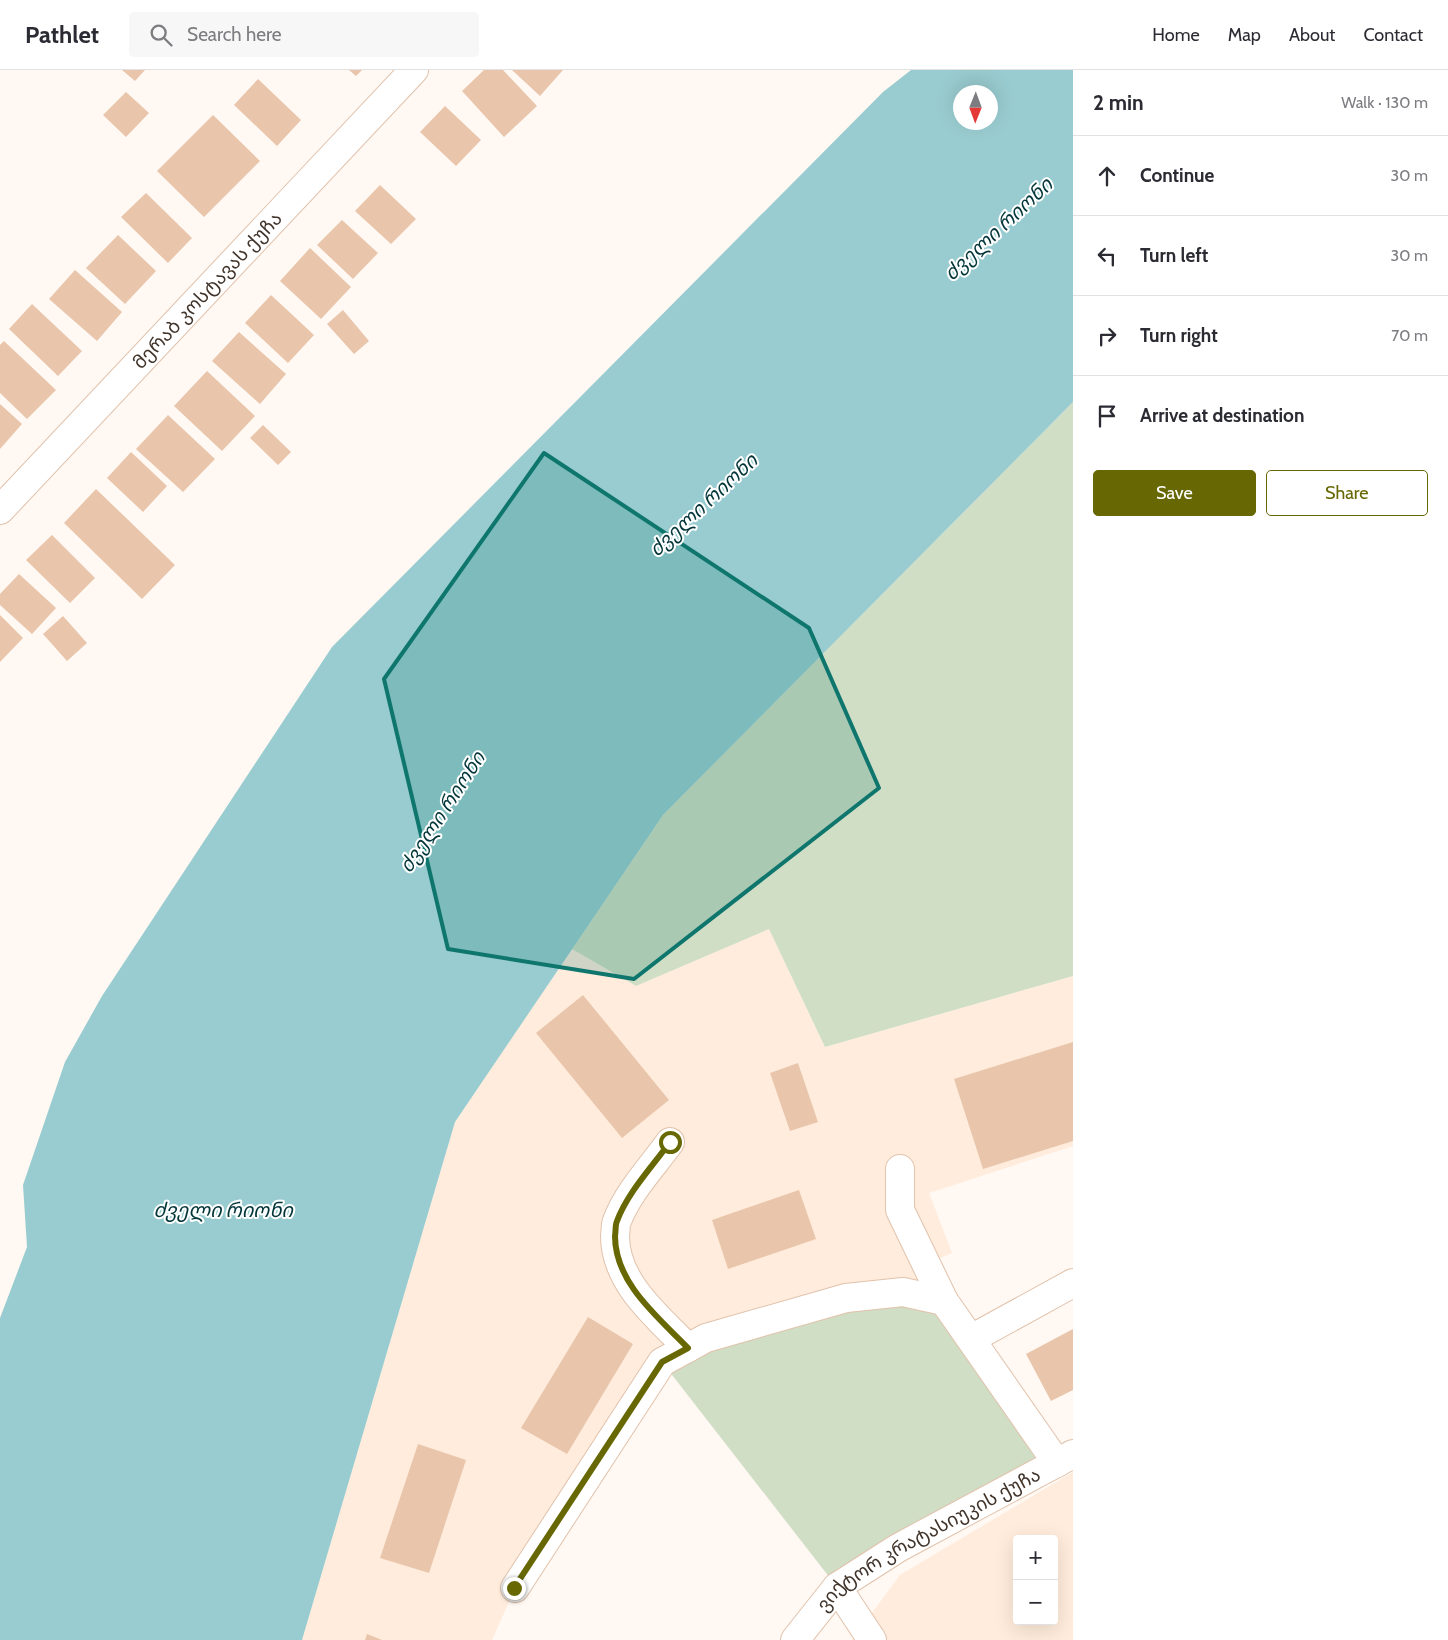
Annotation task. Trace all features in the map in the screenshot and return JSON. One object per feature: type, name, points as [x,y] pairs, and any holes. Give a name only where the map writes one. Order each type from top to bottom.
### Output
[{"type":"street","name":"მერაბ კოსტავას ქუჩა","points":[[0,510],[414,70]]},
{"type":"street","points":[[670,1142],[627,1200],[616,1223],[615,1247],[625,1275],[644,1303],[688,1348]]},
{"type":"street","points":[[900,1169],[900,1210],[944,1301],[971,1339],[1065,1458]]},
{"type":"street","points":[[971,1339],[1073,1283]]},
{"type":"street","points":[[514,1588],[662,1362],[706,1338],[846,1298],[903,1292],[944,1301]]},
{"type":"street","name":"ვიქტორ კრატასიუკის ქუჩა","points":[[795,1640],[838,1587],[898,1548],[1065,1458]]},
{"type":"street","points":[[838,1587],[872,1640]]},
{"type":"highlighted area","points":[[544,453],[809,628],[879,788],[634,979],[448,949],[384,679]]},
{"type":"shaded area","points":[[769,929],[825,1047],[1073,976],[1073,1146],[929,1193],[952,1253],[926,1264],[944,1301],[662,1362],[515,1588],[492,1640],[302,1640],[455,1122],[572,949],[636,986]]},
{"type":"shaded area","points":[[1073,1472],[1073,1640],[852,1640],[900,1575]]},
{"type":"green space","points":[[1073,402],[1073,976],[825,1047],[769,929],[636,986],[572,949],[663,815]]},
{"type":"green space","points":[[846,1298],[944,1301],[1057,1463],[837,1587],[662,1362]]},
{"type":"water","name":"ძველი რიონი","points":[[911,70],[1073,70],[1073,402],[663,815],[455,1122],[302,1640],[0,1640],[0,1318],[27,1247],[23,1185],[65,1062],[102,996],[332,647],[883,92]]},
{"type":"building","points":[[122,70],[145,70],[135,81]]},
{"type":"building","points":[[349,70],[362,70],[356,76]]},
{"type":"building","points":[[484,70],[503,70],[537,106],[504,137],[462,91]]},
{"type":"building","points":[[512,70],[563,70],[540,96]]},
{"type":"building","points":[[258,79],[301,120],[277,146],[234,105]]},
{"type":"building","points":[[126,92],[149,113],[126,137],[103,115]]},
{"type":"building","points":[[445,106],[481,140],[456,166],[420,132]]},
{"type":"building","points":[[213,115],[260,161],[204,217],[157,171]]},
{"type":"building","points":[[380,185],[416,219],[391,244],[355,211]]},
{"type":"building","points":[[146,193],[192,238],[168,263],[121,217]]},
{"type":"building","points":[[342,220],[378,253],[353,279],[317,245]]},
{"type":"building","points":[[118,235],[156,271],[125,304],[86,268]]},
{"type":"building","points":[[310,248],[351,287],[321,319],[280,281]]},
{"type":"building","points":[[75,270],[122,312],[97,341],[49,299]]},
{"type":"building","points":[[271,295],[314,335],[288,363],[245,323]]},
{"type":"building","points":[[32,304],[82,351],[58,376],[9,329]]},
{"type":"building","points":[[343,310],[369,341],[354,354],[327,324]]},
{"type":"building","points":[[239,332],[286,374],[260,404],[212,361]]},
{"type":"building","points":[[4,341],[56,390],[27,419],[0,393],[0,345]]},
{"type":"building","points":[[207,371],[255,416],[222,451],[174,406]]},
{"type":"building","points":[[0,404],[22,424],[0,449]]},
{"type":"building","points":[[168,415],[215,459],[183,492],[136,449]]},
{"type":"building","points":[[263,425],[291,452],[278,465],[250,438]]},
{"type":"building","points":[[131,452],[167,486],[143,512],[107,478]]},
{"type":"building","points":[[96,489],[175,565],[142,599],[64,523]]},
{"type":"building","points":[[52,535],[95,578],[70,603],[26,560]]},
{"type":"building","points":[[19,574],[56,608],[32,634],[0,605],[0,594]]},
{"type":"building","points":[[0,615],[23,638],[0,662]]},
{"type":"building","points":[[63,616],[87,643],[67,661],[43,634]]},
{"type":"building","points":[[583,995],[669,1100],[622,1138],[536,1033]]},
{"type":"building","points":[[1073,1042],[1073,1141],[983,1169],[954,1079]]},
{"type":"building","points":[[798,1063],[818,1122],[790,1131],[770,1073]]},
{"type":"building","points":[[799,1190],[816,1239],[728,1269],[712,1220]]},
{"type":"building","points":[[588,1317],[633,1344],[567,1454],[521,1428]]},
{"type":"building","points":[[1073,1329],[1073,1390],[1051,1401],[1026,1354]]},
{"type":"building","points":[[418,1444],[466,1460],[429,1573],[380,1558]]},
{"type":"building","points":[[367,1634],[382,1640],[365,1640]]},
{"type":"route","points":[[514,1588],[662,1362],[688,1348],[644,1303],[625,1275],[615,1247],[616,1223],[627,1200],[670,1142]]}]
